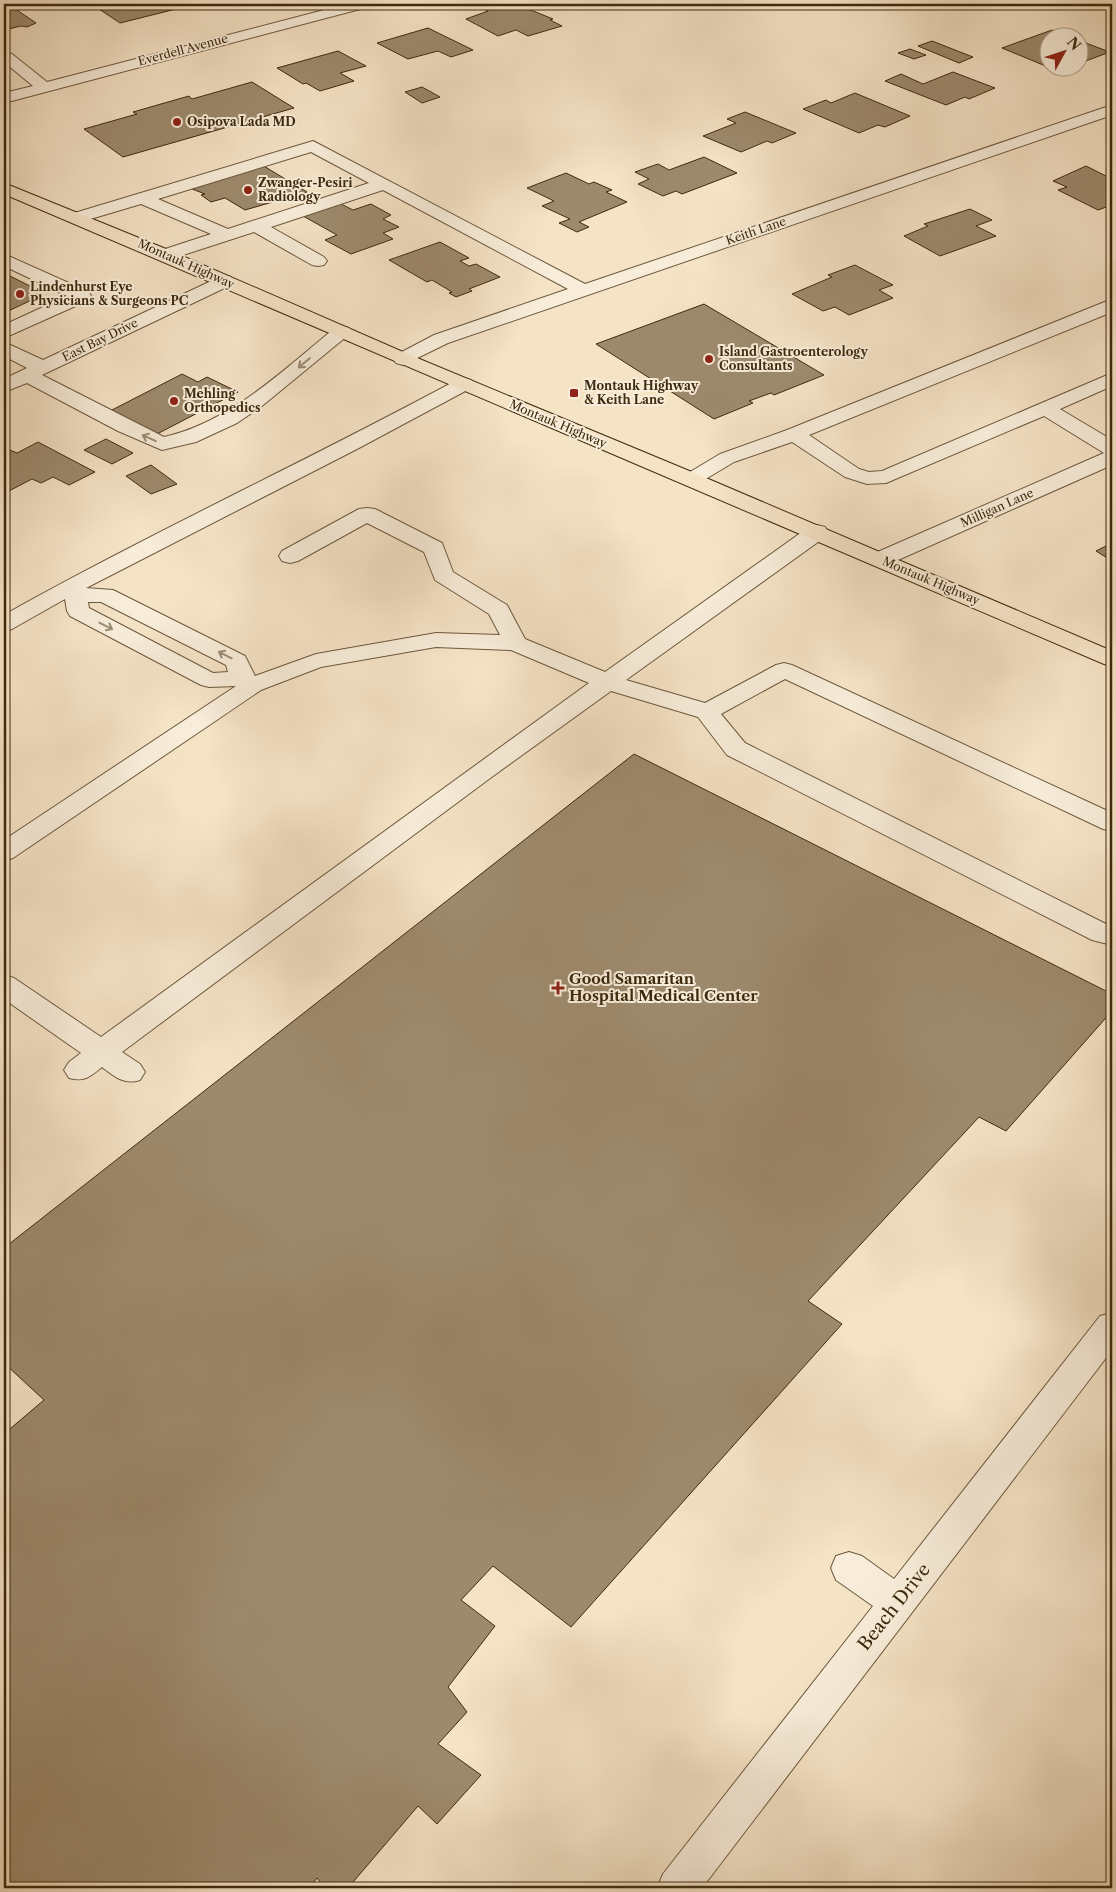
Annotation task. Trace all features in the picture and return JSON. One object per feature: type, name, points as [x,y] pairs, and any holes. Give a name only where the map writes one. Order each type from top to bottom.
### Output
[{"type":"main road","name":"Montauk Highway","points":[[4,188],[165,255],[403,360],[692,479],[1112,659]]},
{"type":"street","name":"Everdell Avenue","points":[[4,98],[363,4]]},
{"type":"street","points":[[4,57],[7,57],[44,87]]},
{"type":"street","name":"Keith Lane","points":[[403,360],[441,339],[1112,110]]},
{"type":"street","points":[[77,218],[314,146],[583,290]]},
{"type":"street","points":[[165,255],[384,184]]},
{"type":"street","points":[[141,198],[226,234]]},
{"type":"street","points":[[255,225],[318,260]]},
{"type":"street","points":[[4,259],[82,296],[4,332]]},
{"type":"street","name":"East Bay Drive","points":[[4,386],[224,281]]},
{"type":"street","points":[[692,479],[727,458],[794,434],[1112,305]]},
{"type":"street","points":[[4,348],[35,372],[125,427],[162,444],[188,438],[230,419],[270,390],[342,332]]},
{"type":"street","points":[[794,434],[852,473],[868,478],[886,477],[1112,379]]},
{"type":"street","points":[[4,624],[70,592],[400,420],[464,384]]},
{"type":"street","points":[[1045,408],[1112,449]]},
{"type":"street","name":"Milligan Lane","points":[[881,559],[1112,458]]},
{"type":"street","points":[[290,556],[367,514],[434,548],[443,575],[499,610],[515,643]]},
{"type":"street","points":[[79,1070],[317,892],[817,532]]},
{"type":"street","points":[[70,592],[78,611],[209,680],[248,682]]},
{"type":"street","points":[[4,852],[248,682],[316,661],[436,640],[515,643],[607,682],[707,712],[736,749],[1102,933],[1112,936]]},
{"type":"street","points":[[707,712],[784,670],[1112,823]]},
{"type":"street","points":[[4,985],[130,1072]]},
{"type":"street","name":"Beach Drive","points":[[677,1888],[1112,1326]]},
{"type":"street","points":[[849,1568],[898,1602]]},
{"type":"building","points":[[4,4],[8,4],[36,23],[27,27],[21,26],[4,30]]},
{"type":"building","points":[[113,4],[179,4],[184,7],[120,23],[99,9]]},
{"type":"building","points":[[516,4],[553,19],[550,20],[562,26],[528,36],[516,30],[498,36],[466,19],[488,11],[486,10]]},
{"type":"building","points":[[610,4],[639,4],[622,9]]},
{"type":"building","points":[[428,28],[473,50],[451,57],[438,51],[408,59],[377,43]]},
{"type":"building","points":[[1038,35],[1038,63],[1002,48]]},
{"type":"building","points":[[932,41],[973,57],[959,63],[918,46]]},
{"type":"building","points":[[1088,44],[1107,51],[1105,52],[1107,53],[1088,60]]},
{"type":"building","points":[[910,49],[926,55],[914,59],[898,53]]},
{"type":"building","points":[[338,51],[366,66],[340,73],[354,81],[320,91],[306,83],[303,84],[277,68]]},
{"type":"building","points":[[953,72],[995,88],[969,99],[965,97],[946,105],[885,81],[901,74],[923,84]]},
{"type":"building","name":"Osipova Lada MD","points":[[252,82],[294,108],[123,157],[84,129],[137,114],[133,112],[189,96],[192,99]]},
{"type":"building","points":[[422,87],[440,97],[422,103],[405,92]]},
{"type":"building","points":[[855,93],[910,116],[885,127],[878,125],[859,133],[803,109],[826,100],[831,103]]},
{"type":"building","points":[[745,112],[796,133],[772,143],[767,141],[741,152],[703,136],[736,123],[727,119]]},
{"type":"building","points":[[704,157],[737,173],[682,194],[676,191],[663,196],[638,184],[649,179],[635,172],[658,164],[669,170]]},
{"type":"building","name":"Zwanger-Pesiri Radiology","points":[[262,165],[307,192],[245,210],[225,198],[211,202],[201,195],[205,194],[187,187]]},
{"type":"building","points":[[1086,166],[1112,179],[1112,207],[1109,206],[1098,210],[1058,190],[1067,187],[1053,181]]},
{"type":"building","points":[[566,173],[589,184],[594,182],[612,190],[606,192],[627,202],[579,222],[589,227],[577,232],[559,223],[570,219],[542,206],[554,201],[527,188]]},
{"type":"building","points":[[339,203],[353,210],[371,204],[391,215],[383,219],[399,227],[383,233],[393,239],[351,254],[325,240],[337,235],[303,216]]},
{"type":"building","points":[[970,209],[992,220],[976,226],[996,236],[940,256],[904,236],[928,226],[924,224]]},
{"type":"building","points":[[440,242],[469,258],[460,261],[469,266],[476,264],[500,277],[469,289],[472,291],[456,297],[449,293],[452,292],[432,280],[427,282],[389,260]]},
{"type":"building","points":[[855,265],[893,285],[879,290],[893,298],[849,315],[835,307],[823,311],[792,294],[832,277],[828,275]]},
{"type":"building","name":"Lindenhurst Eye Physicians & Surgeons PC","points":[[4,273],[42,292],[32,296],[36,298],[4,313]]},
{"type":"building","name":"Island Gastroenterology Consultants","points":[[704,304],[824,375],[774,395],[771,393],[749,401],[753,403],[714,419],[596,344]]},
{"type":"building","name":"Mehling Orthopedics","points":[[182,374],[198,382],[207,377],[238,392],[157,434],[110,411]]},
{"type":"building","points":[[106,439],[133,453],[112,464],[84,450]]},
{"type":"building","points":[[38,442],[95,472],[69,485],[53,477],[41,483],[32,479],[7,492],[4,491],[4,459],[6,458],[4,454],[10,450],[17,453]]},
{"type":"building","points":[[151,465],[177,484],[151,494],[126,476]]},
{"type":"building","points":[[1112,543],[1112,561],[1096,551]]},
{"type":"building","points":[[634,754],[1112,994],[1112,1011],[1006,1131],[979,1117],[808,1301],[842,1324],[571,1627],[493,1566],[461,1600],[495,1626],[448,1687],[467,1712],[438,1744],[481,1775],[437,1824],[418,1806],[348,1888],[325,1888],[317,1878],[309,1888],[4,1888],[4,1434],[44,1400],[4,1363],[4,1248]]},
{"type":"place","name":"Osipova Lada MD","points":[[177,122]]},
{"type":"place","name":"Zwanger-Pesiri Radiology","points":[[248,190]]},
{"type":"place","name":"Lindenhurst Eye Physicians & Surgeons PC","points":[[20,294]]},
{"type":"place","name":"Island Gastroenterology Consultants","points":[[709,359]]},
{"type":"place","name":"Montauk Highway & Keith Lane","points":[[574,393]]},
{"type":"place","name":"Mehling Orthopedics","points":[[174,401]]},
{"type":"place","name":"Good Samaritan Hospital Medical Center","points":[[558,988]]}]
